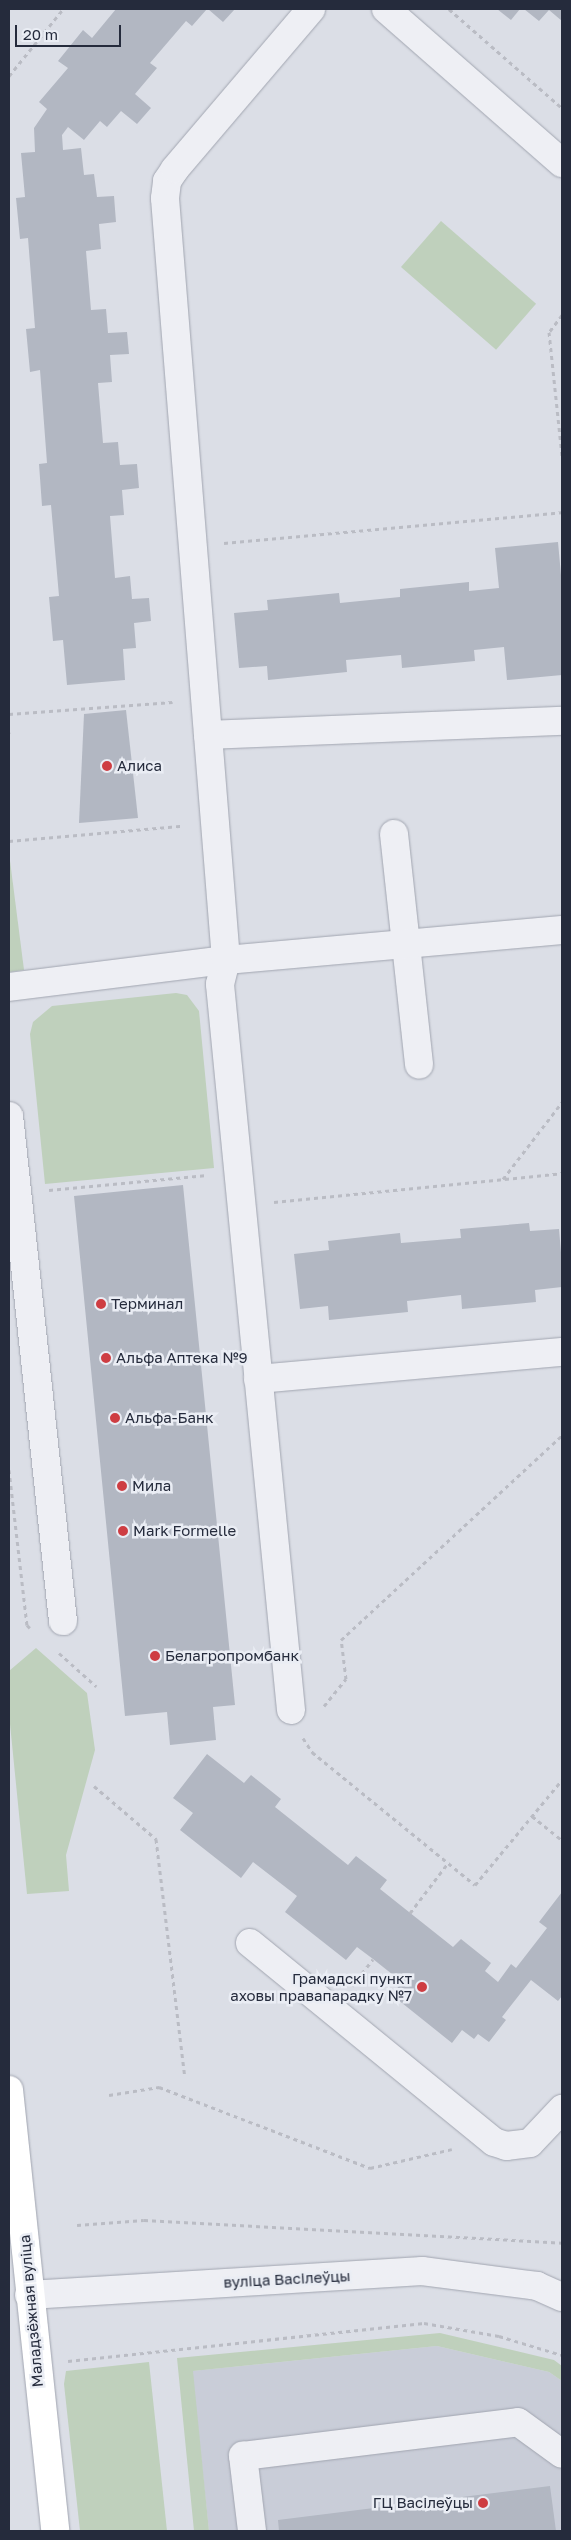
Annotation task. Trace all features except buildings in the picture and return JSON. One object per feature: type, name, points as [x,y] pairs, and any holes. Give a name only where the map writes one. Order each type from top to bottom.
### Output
[{"type":"main road","name":"Маладзёжная вуліца","points":[[9,2090],[19,2296],[55,2531]]},
{"type":"street","points":[[298,1720],[258,1379],[220,984],[226,960],[195,546],[165,198],[167,182],[311,9]]},
{"type":"street","points":[[386,9],[562,162]]},
{"type":"street","points":[[208,735],[562,721]]},
{"type":"street","points":[[394,834],[419,1065]]},
{"type":"street","points":[[9,987],[226,960],[562,930]]},
{"type":"street","points":[[9,1116],[63,1621]]},
{"type":"street","points":[[258,1379],[562,1352]]},
{"type":"street","points":[[250,1943],[494,2142],[518,2146],[540,2135],[559,2120]]},
{"type":"street","name":"вуліца Васілеўцы","points":[[19,2296],[422,2272],[537,2286],[562,2297]]},
{"type":"street","points":[[252,2531],[243,2456],[518,2422],[562,2454]]},
{"type":"path","points":[[9,76],[63,9]]},
{"type":"path","points":[[449,9],[562,108]]},
{"type":"path","points":[[562,315],[549,332],[562,456]]},
{"type":"path","points":[[195,546],[562,512]]},
{"type":"path","points":[[9,714],[184,701]]},
{"type":"path","points":[[9,841],[216,821]]},
{"type":"path","points":[[503,1180],[562,1102]]},
{"type":"path","points":[[241,1206],[562,1173]]},
{"type":"path","points":[[38,1191],[211,1175]]},
{"type":"path","points":[[323,1708],[346,1679],[341,1640],[562,1435]]},
{"type":"path","points":[[298,1720],[300,1736]]},
{"type":"path","points":[[94,1786],[156,1839],[185,2077]]},
{"type":"path","points":[[532,1816],[562,1840]]},
{"type":"path","points":[[410,1913],[448,1864]]},
{"type":"path","points":[[109,2095],[159,2087],[370,2168],[458,2148],[478,2130]]},
{"type":"path","points":[[77,2225],[144,2220],[562,2243]]},
{"type":"path","points":[[60,2362],[424,2323],[499,2336],[562,2355]]},
{"type":"shaded area","points":[[437,2346],[549,2372],[562,2381],[562,2531],[209,2531],[192,2371]]},
{"type":"green space","points":[[441,221],[536,304],[496,350],[401,267]]},
{"type":"green space","points":[[9,853],[24,970],[9,972]]},
{"type":"green space","points":[[176,993],[187,995],[199,1011],[214,1168],[45,1184],[30,1034],[33,1022],[52,1006]]},
{"type":"green space","points":[[36,1648],[87,1693],[95,1750],[66,1855],[69,1891],[27,1894],[9,1714],[9,1671]]},
{"type":"green space","points":[[440,2333],[554,2360],[562,2366],[562,2381],[549,2372],[437,2346],[193,2371],[209,2531],[194,2531],[177,2358]]},
{"type":"green space","points":[[149,2362],[167,2531],[80,2531],[64,2384],[66,2371]]},
{"type":"place","name":"Алиса","points":[[107,766]]},
{"type":"place","name":"Терминал","points":[[101,1304]]},
{"type":"place","name":"Альфа Аптека №9","points":[[106,1358]]},
{"type":"place","name":"Альфа-Банк","points":[[115,1418]]},
{"type":"place","name":"Мила","points":[[122,1486]]},
{"type":"place","name":"Mark Formelle","points":[[123,1531]]},
{"type":"place","name":"Белагропромбанк","points":[[155,1656]]},
{"type":"place","name":"Грамадскі пункт аховы правапарадку №7","points":[[422,1987]]},
{"type":"place","name":"ГЦ Васілеўцы","points":[[483,2503]]}]
